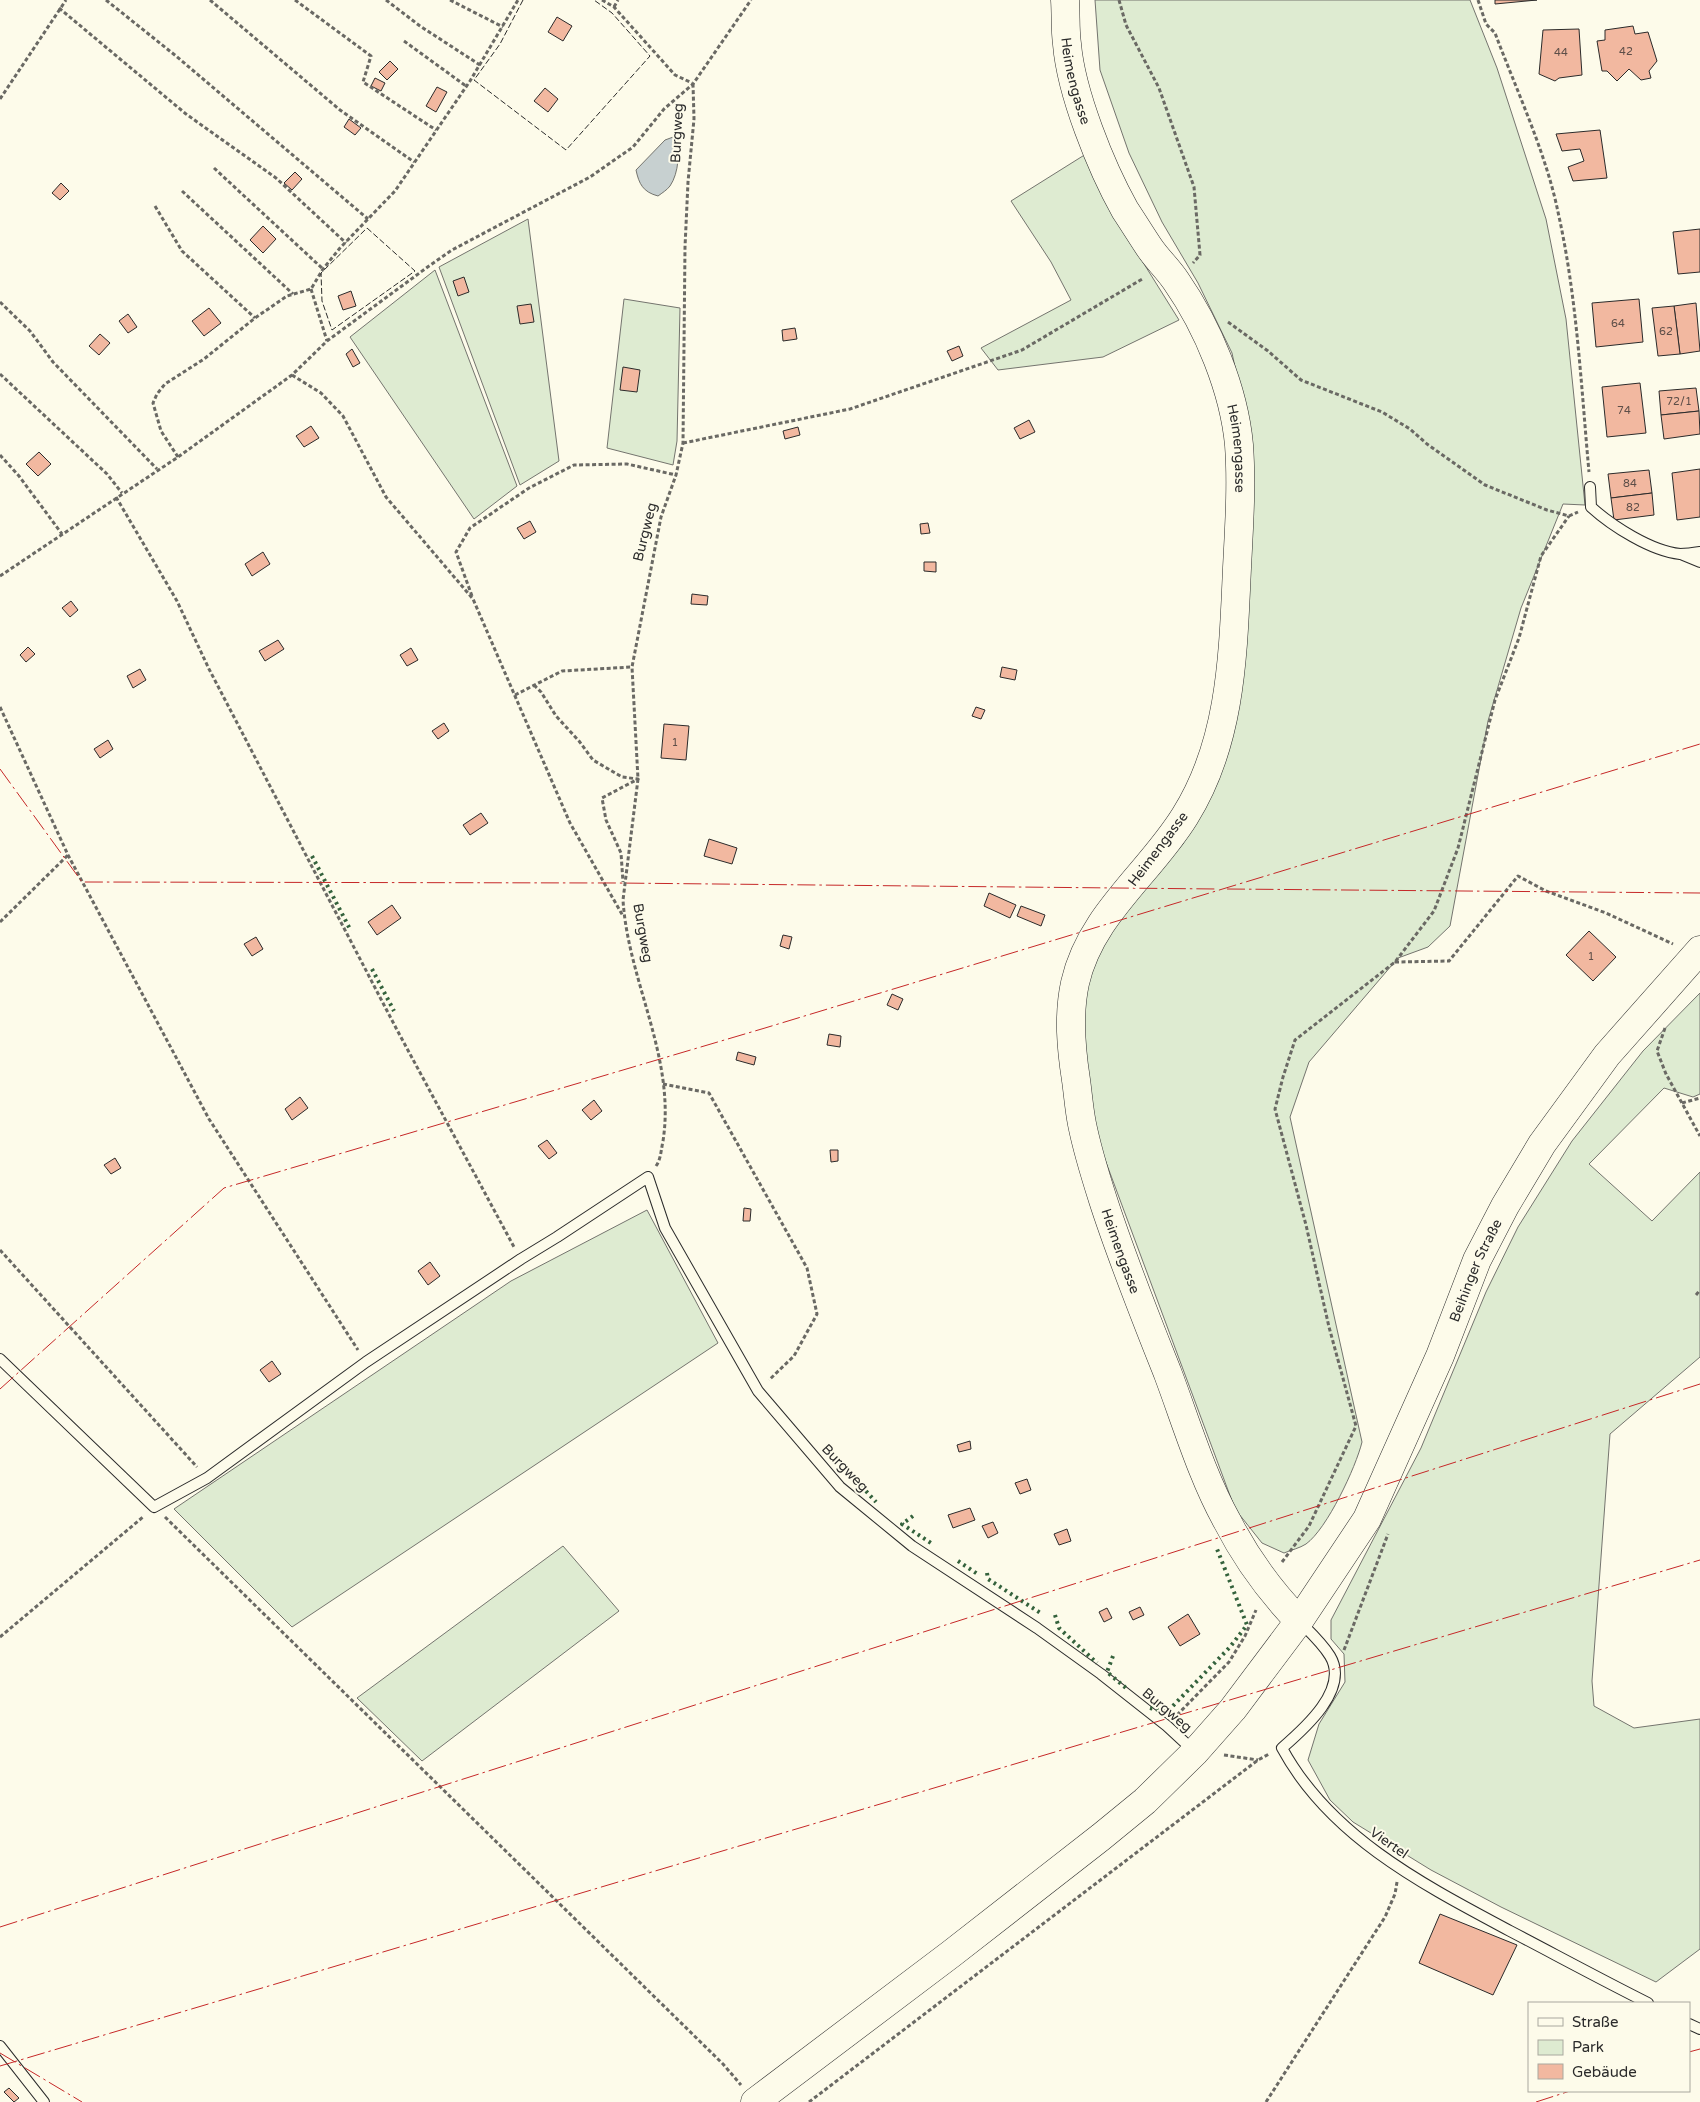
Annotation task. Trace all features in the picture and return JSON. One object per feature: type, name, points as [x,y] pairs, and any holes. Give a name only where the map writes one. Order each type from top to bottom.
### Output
[{"type":"street","name":"Heimengasse","points":[[1065,0],[1067,48],[1080,106],[1123,206],[1197,317],[1222,371],[1233,407],[1239,447],[1239,528],[1232,673],[1227,707],[1210,765],[1188,811],[1167,842],[1103,918],[1087,949],[1075,983],[1071,1030],[1073,1063],[1082,1127],[1112,1228],[1224,1515],[1268,1586],[1299,1621]]},
{"type":"street","name":"Beihinger Straße","points":[[749,2094],[1057,1873],[1145,1801],[1195,1752],[1233,1708],[1299,1621],[1367,1519],[1440,1356],[1477,1260],[1505,1206],[1542,1144],[1607,1054],[1698,952]]},
{"type":"lane","points":[[1590,487],[1590,507],[1608,523],[1649,545],[1700,562]]},
{"type":"lane","points":[[1680,554],[1700,552]]},
{"type":"lane","points":[[0,1359],[154,1508],[207,1478],[366,1362],[648,1177]]},
{"type":"lane","name":"Burgweg","points":[[648,1177],[665,1228],[758,1392],[840,1487],[912,1546],[1037,1628],[1101,1674],[1167,1726],[1195,1752]]},
{"type":"lane","points":[[1299,1621],[1331,1657],[1335,1669]]},
{"type":"lane","name":"Viertel","points":[[1335,1669],[1333,1688],[1317,1714],[1282,1748],[1294,1771],[1332,1815],[1362,1842],[1399,1868],[1464,1906],[1646,2002]]},
{"type":"lane","points":[[0,2046],[44,2102]]},
{"type":"path","points":[[0,99],[66,0]]},
{"type":"path","points":[[106,0],[183,62],[368,219]]},
{"type":"path","points":[[210,0],[340,110],[414,162]]},
{"type":"path","points":[[295,0],[371,56],[364,82],[436,130]]},
{"type":"path","points":[[386,0],[420,26],[480,65]]},
{"type":"path","points":[[450,0],[503,27]]},
{"type":"path","points":[[178,457],[161,431],[153,403],[157,394],[165,384],[204,360],[255,318],[287,296],[311,289],[323,269],[395,191],[480,65],[518,0]]},
{"type":"path","points":[[602,0],[614,7],[675,75],[693,84]]},
{"type":"path","points":[[614,7],[618,0]]},
{"type":"path","points":[[0,576],[122,492],[178,457],[292,375],[327,341],[452,250],[590,177],[633,147],[664,109],[693,84],[751,0]]},
{"type":"path","points":[[683,442],[850,409],[1022,350],[1170,274],[1200,255],[1194,186],[1159,88],[1126,25],[1119,0]]},
{"type":"path","points":[[1478,0],[1486,24],[1495,33],[1547,171],[1558,211],[1575,319],[1590,487]]},
{"type":"path","points":[[59,8],[186,114],[276,178],[346,243]]},
{"type":"path","points":[[404,41],[466,86]]},
{"type":"path","name":"Burgweg","points":[[648,1177],[660,1160],[665,1130],[663,1084],[658,1053],[635,968],[624,917],[623,900],[638,780],[632,667],[659,525],[676,475],[683,442],[685,247],[688,182],[694,119],[693,84]]},
{"type":"path","points":[[214,168],[323,269]]},
{"type":"path","points":[[182,191],[294,294]]},
{"type":"path","points":[[155,206],[182,251],[255,318]]},
{"type":"path","points":[[311,289],[327,341]]},
{"type":"path","points":[[0,302],[30,330],[53,362],[157,469]]},
{"type":"path","points":[[1224,319],[1268,351],[1301,380],[1382,412],[1410,429],[1427,444],[1485,485],[1524,503],[1569,516]]},
{"type":"path","points":[[0,374],[100,467],[122,492]]},
{"type":"path","points":[[292,375],[322,393],[343,416],[386,497],[473,599]]},
{"type":"path","points":[[0,455],[19,476],[62,534]]},
{"type":"path","points":[[624,917],[570,823],[473,599],[456,552],[470,528],[529,488],[574,465],[627,464],[676,475]]},
{"type":"path","points":[[116,497],[177,601],[209,669],[396,1028],[501,1227],[521,1259]]},
{"type":"path","points":[[1167,1726],[1229,1662],[1245,1636],[1282,1561],[1309,1526],[1356,1426],[1329,1327],[1306,1224],[1275,1109],[1295,1040],[1395,962],[1434,911],[1458,848],[1495,700],[1518,638],[1541,556],[1569,516],[1590,507]]},
{"type":"path","points":[[515,695],[562,671],[632,667]]},
{"type":"path","points":[[534,685],[541,692],[556,716],[579,740],[593,760],[622,777],[638,780]]},
{"type":"path","points":[[0,707],[68,855],[209,1120],[366,1362]]},
{"type":"path","points":[[623,900],[621,853],[606,820],[602,798],[638,780]]},
{"type":"path","points":[[0,922],[68,855]]},
{"type":"path","points":[[1395,962],[1450,961],[1518,876],[1546,891],[1606,913],[1698,952]]},
{"type":"path","points":[[1655,1037],[1667,1023],[1657,1051],[1666,1074],[1700,1136]]},
{"type":"path","points":[[663,1084],[709,1093],[807,1268],[817,1314],[794,1356],[758,1392]]},
{"type":"path","points":[[1682,1103],[1700,1098]]},
{"type":"path","points":[[0,1250],[207,1478]]},
{"type":"path","points":[[1696,1295],[1700,1290]]},
{"type":"path","points":[[0,1637],[154,1508],[723,2064],[749,2094]]},
{"type":"path","points":[[1335,1669],[1388,1533]]},
{"type":"path","points":[[809,2102],[1258,1760]]},
{"type":"path","points":[[1266,2102],[1384,1917],[1395,1894],[1399,1868]]},
{"type":"green space","points":[[1095,0],[1470,0],[1497,68],[1546,219],[1566,319],[1585,505],[1563,504],[1521,608],[1488,721],[1450,926],[1428,947],[1398,958],[1309,1062],[1290,1117],[1362,1442],[1340,1497],[1323,1525],[1306,1544],[1284,1553],[1262,1543],[1235,1509],[1094,1130],[1078,1016],[1104,931],[1183,844],[1230,713],[1250,438],[1232,353],[1198,283],[1162,222],[1129,153],[1100,70]]},
{"type":"green space","points":[[1086,154],[1116,219],[1179,320],[1103,357],[998,370],[981,348],[1071,300],[1051,262],[1011,201]]},
{"type":"green space","points":[[528,219],[559,461],[520,485],[439,267]]},
{"type":"green space","points":[[435,270],[517,486],[474,519],[350,337]]},
{"type":"green space","points":[[624,299],[680,308],[677,441],[673,465],[607,448]]},
{"type":"green space","points":[[1700,993],[1700,1094],[1693,1097],[1664,1088],[1589,1164],[1652,1221],[1700,1172],[1700,1357],[1610,1434],[1592,1681],[1594,1706],[1634,1728],[1700,1719],[1700,1949],[1656,1982],[1501,1907],[1431,1870],[1353,1822],[1330,1800],[1308,1760],[1319,1724],[1345,1682],[1344,1654],[1331,1639],[1331,1620],[1421,1448],[1486,1292],[1518,1227],[1572,1141],[1643,1051]]},
{"type":"green space","points":[[647,1210],[718,1343],[292,1627],[174,1509],[511,1281]]},
{"type":"green space","points":[[563,1546],[619,1611],[422,1761],[357,1698]]},
{"type":"shaded area","points":[[676,136],[678,161],[675,175],[669,187],[658,196],[642,187],[636,170],[665,140]]},
{"type":"building","points":[[1495,0],[1537,0],[1495,4]]},
{"type":"building","points":[[557,17],[572,26],[563,41],[548,32]]},
{"type":"building","points":[[1633,26],[1635,34],[1648,32],[1657,61],[1649,71],[1651,78],[1641,80],[1629,69],[1617,81],[1607,71],[1602,71],[1597,41],[1605,40],[1605,30]]},
{"type":"building","points":[[1579,29],[1582,75],[1559,78],[1555,81],[1539,74],[1543,30]]},
{"type":"building","points":[[390,61],[398,69],[387,80],[379,72]]},
{"type":"building","points":[[375,78],[385,83],[381,91],[371,86]]},
{"type":"building","points":[[437,87],[447,92],[436,112],[426,106]]},
{"type":"building","points":[[545,88],[558,99],[548,112],[534,101]]},
{"type":"building","points":[[349,119],[361,128],[355,135],[344,127]]},
{"type":"building","points":[[1600,130],[1607,178],[1573,181],[1568,167],[1584,161],[1580,149],[1562,151],[1556,134]]},
{"type":"building","points":[[295,172],[302,179],[292,190],[284,183]]},
{"type":"building","points":[[61,183],[69,191],[60,200],[52,193]]},
{"type":"building","points":[[263,226],[276,239],[263,253],[250,240]]},
{"type":"building","points":[[1700,229],[1700,272],[1678,274],[1673,232]]},
{"type":"building","points":[[464,277],[469,292],[458,296],[453,281]]},
{"type":"building","points":[[351,291],[356,306],[343,310],[338,296]]},
{"type":"building","points":[[1639,299],[1643,342],[1596,347],[1592,303]]},
{"type":"building","points":[[1696,303],[1700,351],[1680,354],[1674,306]]},
{"type":"building","points":[[531,304],[534,322],[520,324],[517,306]]},
{"type":"building","points":[[1674,306],[1680,354],[1658,356],[1652,308]]},
{"type":"building","points":[[209,308],[221,323],[204,336],[192,321]]},
{"type":"building","points":[[128,314],[137,327],[128,333],[119,321]]},
{"type":"building","points":[[795,328],[797,339],[783,341],[782,330]]},
{"type":"building","points":[[100,334],[110,343],[99,355],[89,346]]},
{"type":"building","points":[[959,346],[963,356],[952,361],[947,351]]},
{"type":"building","points":[[352,349],[360,363],[353,367],[346,354]]},
{"type":"building","points":[[623,367],[640,370],[637,392],[620,390]]},
{"type":"building","points":[[1640,383],[1646,433],[1607,437],[1602,387]]},
{"type":"building","points":[[1696,388],[1699,411],[1661,415],[1659,391]]},
{"type":"building","points":[[1699,411],[1700,434],[1664,439],[1661,415]]},
{"type":"building","points":[[1029,420],[1035,432],[1020,439],[1014,428]]},
{"type":"building","points":[[311,426],[319,438],[304,447],[296,436]]},
{"type":"building","points":[[798,427],[800,435],[785,439],[783,431]]},
{"type":"building","points":[[39,452],[51,464],[38,476],[26,464]]},
{"type":"building","points":[[1700,469],[1700,517],[1677,520],[1672,473]]},
{"type":"building","points":[[1649,470],[1652,493],[1611,498],[1608,474]]},
{"type":"building","points":[[1652,493],[1654,515],[1614,520],[1611,498]]},
{"type":"building","points":[[530,521],[536,532],[524,539],[517,528]]},
{"type":"building","points":[[928,523],[930,533],[921,534],[920,524]]},
{"type":"building","points":[[263,552],[270,564],[252,576],[245,564]]},
{"type":"building","points":[[924,562],[936,562],[936,572],[924,571]]},
{"type":"building","points":[[692,594],[708,596],[707,605],[691,604]]},
{"type":"building","points":[[71,601],[78,610],[70,617],[62,608]]},
{"type":"building","points":[[278,640],[284,649],[265,661],[259,651]]},
{"type":"building","points":[[28,647],[35,654],[26,662],[20,655]]},
{"type":"building","points":[[411,648],[418,660],[407,666],[400,655]]},
{"type":"building","points":[[1002,667],[1017,670],[1015,680],[1000,677]]},
{"type":"building","points":[[140,669],[146,680],[133,688],[127,676]]},
{"type":"building","points":[[976,707],[985,710],[981,719],[972,716]]},
{"type":"building","points":[[444,723],[449,731],[438,739],[432,731]]},
{"type":"building","points":[[664,724],[689,726],[686,760],[661,758]]},
{"type":"building","points":[[108,740],[113,749],[100,758],[94,749]]},
{"type":"building","points":[[481,813],[488,823],[470,835],[463,825]]},
{"type":"building","points":[[709,839],[737,848],[732,864],[704,856]]},
{"type":"building","points":[[989,893],[1016,905],[1010,918],[984,906]]},
{"type":"building","points":[[392,905],[401,918],[377,935],[368,922]]},
{"type":"building","points":[[1021,906],[1045,915],[1041,926],[1017,916]]},
{"type":"building","points":[[1589,931],[1616,957],[1593,981],[1566,955]]},
{"type":"building","points":[[783,935],[792,937],[789,949],[780,946]]},
{"type":"building","points":[[256,937],[263,949],[252,956],[244,944]]},
{"type":"building","points":[[892,994],[903,999],[898,1010],[887,1005]]},
{"type":"building","points":[[829,1034],[841,1036],[840,1047],[827,1045]]},
{"type":"building","points":[[738,1052],[756,1057],[754,1065],[736,1060]]},
{"type":"building","points":[[300,1097],[308,1108],[292,1120],[285,1109]]},
{"type":"building","points":[[594,1100],[602,1111],[591,1120],[582,1110]]},
{"type":"building","points":[[547,1140],[557,1153],[549,1159],[538,1146]]},
{"type":"building","points":[[830,1150],[838,1150],[838,1161],[831,1162]]},
{"type":"building","points":[[115,1158],[121,1168],[111,1174],[104,1165]]},
{"type":"building","points":[[744,1208],[751,1209],[750,1221],[743,1221]]},
{"type":"building","points":[[430,1262],[440,1276],[428,1285],[418,1271]]},
{"type":"building","points":[[272,1361],[281,1374],[269,1382],[260,1370]]},
{"type":"building","points":[[970,1441],[971,1449],[959,1452],[957,1445]]},
{"type":"building","points":[[1027,1479],[1031,1490],[1020,1494],[1015,1483]]},
{"type":"building","points":[[970,1508],[975,1520],[953,1528],[948,1515]]},
{"type":"building","points":[[993,1522],[998,1533],[988,1538],[982,1526]]},
{"type":"building","points":[[1067,1529],[1071,1541],[1059,1545],[1054,1534]]},
{"type":"building","points":[[1140,1607],[1144,1615],[1133,1620],[1129,1612]]},
{"type":"building","points":[[1107,1608],[1112,1618],[1104,1622],[1099,1612]]},
{"type":"building","points":[[1188,1614],[1200,1634],[1180,1646],[1168,1627]]},
{"type":"building","points":[[1440,1914],[1517,1945],[1493,1995],[1419,1963]]},
{"type":"building","points":[[9,2088],[19,2098],[14,2102],[4,2092]]},
{"type":"hedge","points":[[312,856],[351,931]]},
{"type":"hedge","points":[[372,969],[394,1011]]},
{"type":"hedge","points":[[844,1467],[876,1502]]},
{"type":"hedge","points":[[913,1516],[902,1524],[934,1545]]},
{"type":"hedge","points":[[1150,1708],[1167,1712],[1230,1647],[1247,1625],[1217,1549]]},
{"type":"hedge","points":[[958,1561],[979,1575]]},
{"type":"hedge","points":[[987,1573],[988,1579],[1042,1614]]},
{"type":"hedge","points":[[1055,1615],[1059,1628],[1097,1663]]},
{"type":"hedge","points":[[1113,1656],[1107,1672],[1126,1688]]},
{"type":"fence","points":[[523,0],[500,44],[474,80],[566,150],[650,56],[612,13],[594,0]]},
{"type":"fence","points":[[367,228],[415,271],[332,330],[322,301],[321,273],[367,228]]},
{"type":"power","points":[[0,1389],[224,1188],[765,1028],[1700,744]]},
{"type":"power","points":[[0,769],[82,882],[616,883],[1217,889]]},
{"type":"power","points":[[1227,889],[1700,893]]},
{"type":"power","points":[[0,1927],[1700,1384]]},
{"type":"power","points":[[0,2066],[1700,1560]]},
{"type":"power","points":[[1690,2052],[1700,2049]]},
{"type":"power","points":[[0,2053],[82,2102]]},
{"type":"power","points":[[1536,2102],[1567,2092]]}]
